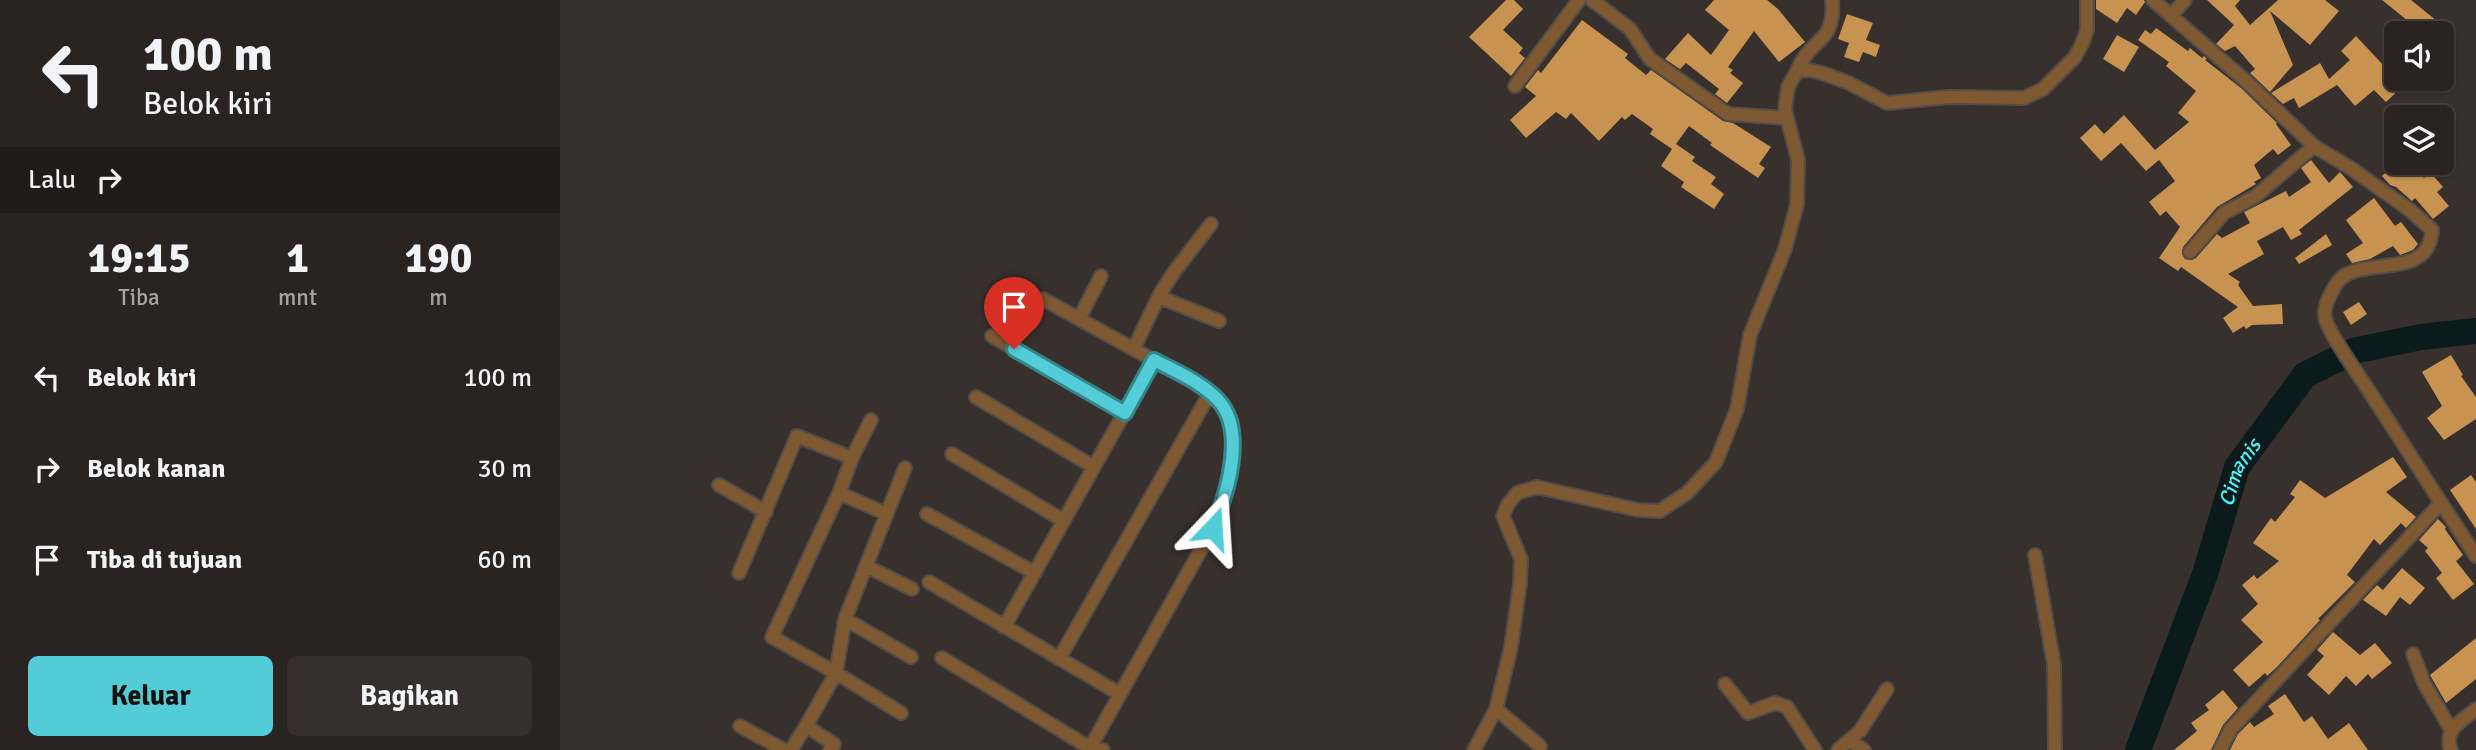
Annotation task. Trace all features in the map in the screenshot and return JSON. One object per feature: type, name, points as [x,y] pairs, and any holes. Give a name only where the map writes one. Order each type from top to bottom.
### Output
[{"type":"street","points":[[1515,86],[1579,0]]},
{"type":"street","points":[[1592,0],[1630,29],[1656,64],[1728,114],[1787,118]]},
{"type":"street","points":[[1474,750],[1496,709],[1511,648],[1521,559],[1503,516],[1517,493],[1537,487],[1638,510],[1660,512],[1687,493],[1716,462],[1737,409],[1750,335],[1786,249],[1797,204],[1797,160],[1785,110],[1788,87],[1804,57],[1828,33],[1832,25],[1832,0]]},
{"type":"street","points":[[1797,71],[1822,73],[1849,83],[1887,103],[1949,97],[2024,98],[2043,89],[2075,57],[2087,30],[2087,0]]},
{"type":"street","points":[[2153,0],[2247,82],[2314,146],[2412,211],[2432,230],[2431,240],[2422,254],[2397,265],[2370,268],[2348,274],[2338,280],[2324,310],[2326,321],[2337,340],[2476,556]]},
{"type":"street","points":[[2171,16],[2185,0]]},
{"type":"street","points":[[2190,252],[2224,213],[2256,196],[2314,146]]},
{"type":"street","points":[[1134,348],[1174,272],[1211,224]]},
{"type":"street","points":[[1079,319],[1101,276]]},
{"type":"street","points":[[1159,298],[1219,321]]},
{"type":"street","points":[[1043,299],[1210,393],[1226,411],[1233,435],[1227,489],[1213,528],[1090,748]]},
{"type":"street","points":[[992,336],[1125,413]]},
{"type":"street","points":[[1004,627],[1154,360]]},
{"type":"street","points":[[1059,659],[1210,393]]},
{"type":"street","points":[[976,397],[1094,467]]},
{"type":"street","points":[[871,420],[772,637],[901,713]]},
{"type":"street","points":[[739,573],[797,436],[852,458]]},
{"type":"street","points":[[951,454],[1064,521]]},
{"type":"street","points":[[791,750],[836,673],[845,620],[905,468]]},
{"type":"street","points":[[719,485],[766,512]]},
{"type":"street","points":[[839,493],[887,514]]},
{"type":"street","points":[[2220,750],[2231,729],[2441,503]]},
{"type":"street","points":[[927,514],[1035,573]]},
{"type":"street","points":[[2035,555],[2054,665],[2055,750]]},
{"type":"street","points":[[866,566],[912,589]]},
{"type":"street","points":[[929,582],[1120,694]]},
{"type":"street","points":[[845,620],[911,657]]},
{"type":"street","points":[[2413,654],[2424,683],[2451,730]]},
{"type":"street","points":[[942,658],[1090,748],[1103,750]]},
{"type":"street","points":[[1725,684],[1748,713],[1775,703],[1787,708],[1815,750]]},
{"type":"street","points":[[1838,750],[1860,731],[1887,689]]},
{"type":"street","points":[[1496,709],[1540,746]]},
{"type":"street","points":[[2451,750],[2448,740],[2451,730],[2476,709]]},
{"type":"street","points":[[740,726],[783,750]]},
{"type":"street","points":[[806,726],[836,748]]},
{"type":"street","points":[[1850,741],[1864,750]]},
{"type":"building","points":[[1506,0],[1514,0],[1523,9],[1503,30],[1523,48],[1519,53],[1525,58],[1511,76],[1469,37]]},
{"type":"building","points":[[1714,0],[1767,0],[1778,9],[1805,42],[1779,62],[1754,31],[1728,67],[1733,70],[1730,73],[1743,83],[1727,103],[1715,94],[1719,89],[1686,63],[1680,69],[1665,59],[1688,33],[1711,55],[1729,30],[1705,10]]},
{"type":"building","points":[[2096,0],[2145,2],[2136,15],[2127,8],[2117,23],[2096,9]]},
{"type":"building","points":[[2207,0],[2240,0],[2235,6],[2250,25],[2278,0],[2325,0],[2339,11],[2310,45],[2270,11],[2293,65],[2270,92],[2250,73],[2255,69],[2235,46],[2225,51],[2216,44],[2234,25]]},
{"type":"building","points":[[2382,0],[2411,0],[2437,21],[2408,21]]},
{"type":"building","points":[[1847,14],[1873,23],[1866,40],[1880,45],[1876,57],[1863,52],[1859,62],[1844,57],[1849,43],[1838,39]]},
{"type":"building","points":[[1582,20],[1628,54],[1625,58],[1646,75],[1651,70],[1723,121],[1733,123],[1771,147],[1759,164],[1765,168],[1758,178],[1710,145],[1712,143],[1689,126],[1676,144],[1695,157],[1692,161],[1716,177],[1711,184],[1724,194],[1714,209],[1681,187],[1684,182],[1661,166],[1672,149],[1650,134],[1653,129],[1632,114],[1625,120],[1622,117],[1599,141],[1571,113],[1566,119],[1556,112],[1526,138],[1510,120],[1536,96],[1525,87],[1538,70],[1541,73]]},
{"type":"building","points":[[2156,28],[2188,51],[2190,48],[2202,58],[2204,56],[2207,59],[2205,60],[2241,88],[2277,123],[2291,145],[2278,155],[2273,149],[2254,165],[2261,178],[2254,182],[2256,184],[2217,207],[2183,247],[2182,254],[2185,259],[2196,258],[2217,234],[2222,238],[2250,223],[2244,212],[2286,191],[2289,197],[2311,182],[2301,168],[2311,160],[2329,183],[2340,172],[2353,187],[2299,230],[2302,234],[2291,240],[2283,227],[2257,241],[2264,254],[2228,274],[2240,282],[2238,285],[2253,306],[2282,304],[2283,324],[2252,325],[2246,329],[2244,326],[2233,333],[2223,318],[2238,307],[2181,267],[2178,271],[2159,258],[2180,227],[2166,211],[2160,216],[2149,202],[2175,181],[2159,160],[2146,171],[2121,143],[2101,161],[2080,138],[2095,124],[2104,134],[2124,115],[2155,150],[2189,122],[2178,113],[2196,91],[2166,66],[2169,62],[2138,40],[2145,30],[2151,34]]},
{"type":"building","points":[[2117,35],[2139,47],[2124,72],[2103,59]]},
{"type":"building","points":[[2356,36],[2384,66],[2384,91],[2398,91],[2386,102],[2374,90],[2355,106],[2337,85],[2299,108],[2294,98],[2283,104],[2271,93],[2320,63],[2329,79],[2350,60],[2341,51]]},
{"type":"building","points":[[2421,175],[2424,178],[2433,175],[2443,187],[2437,192],[2449,206],[2433,219],[2415,198],[2412,201],[2382,176]]},
{"type":"building","points":[[2374,198],[2395,226],[2401,222],[2418,244],[2413,250],[2400,255],[2393,246],[2370,259],[2352,263],[2346,254],[2363,243],[2346,220]]},
{"type":"building","points":[[2326,234],[2332,245],[2299,264],[2295,258]]},
{"type":"building","points":[[2359,302],[2367,314],[2351,325],[2343,312]]},
{"type":"building","points":[[2451,355],[2463,375],[2461,376],[2476,397],[2476,419],[2444,440],[2427,418],[2442,406],[2422,372]]},
{"type":"building","points":[[2393,457],[2407,477],[2386,492],[2416,517],[2406,528],[2401,523],[2380,545],[2374,539],[2347,575],[2355,582],[2318,619],[2320,620],[2277,667],[2249,687],[2233,670],[2263,642],[2241,620],[2258,604],[2242,585],[2254,575],[2257,579],[2279,561],[2253,543],[2271,518],[2275,522],[2295,497],[2290,494],[2300,480],[2325,498]]},
{"type":"building","points":[[2471,475],[2476,482],[2476,529],[2450,490]]},
{"type":"building","points":[[2438,519],[2463,555],[2456,561],[2474,584],[2453,600],[2436,578],[2442,573],[2425,551],[2428,548],[2419,540]]},
{"type":"building","points":[[2402,568],[2425,588],[2410,605],[2400,597],[2386,616],[2363,600],[2377,585],[2383,590]]},
{"type":"building","points":[[2333,632],[2360,655],[2375,643],[2392,663],[2372,679],[2368,674],[2356,686],[2346,676],[2329,695],[2307,675],[2324,656],[2317,650]]},
{"type":"building","points":[[2476,638],[2476,679],[2446,703],[2430,675]]},
{"type":"building","points":[[2223,690],[2238,708],[2223,725],[2211,750],[2174,750],[2197,731],[2191,723],[2209,710],[2205,705]]},
{"type":"building","points":[[2285,694],[2304,722],[2312,716],[2328,739],[2349,723],[2368,750],[2230,750],[2238,734],[2250,722],[2254,727],[2274,714],[2268,706]]},
{"type":"waterway","name":"Cimanis","points":[[2138,750],[2205,574],[2237,467],[2305,375],[2353,351],[2421,337],[2476,331]]},
{"type":"route","points":[[1014,349],[1125,413],[1154,360],[1194,382],[1217,399],[1231,422],[1233,435],[1227,489],[1213,528]]}]
